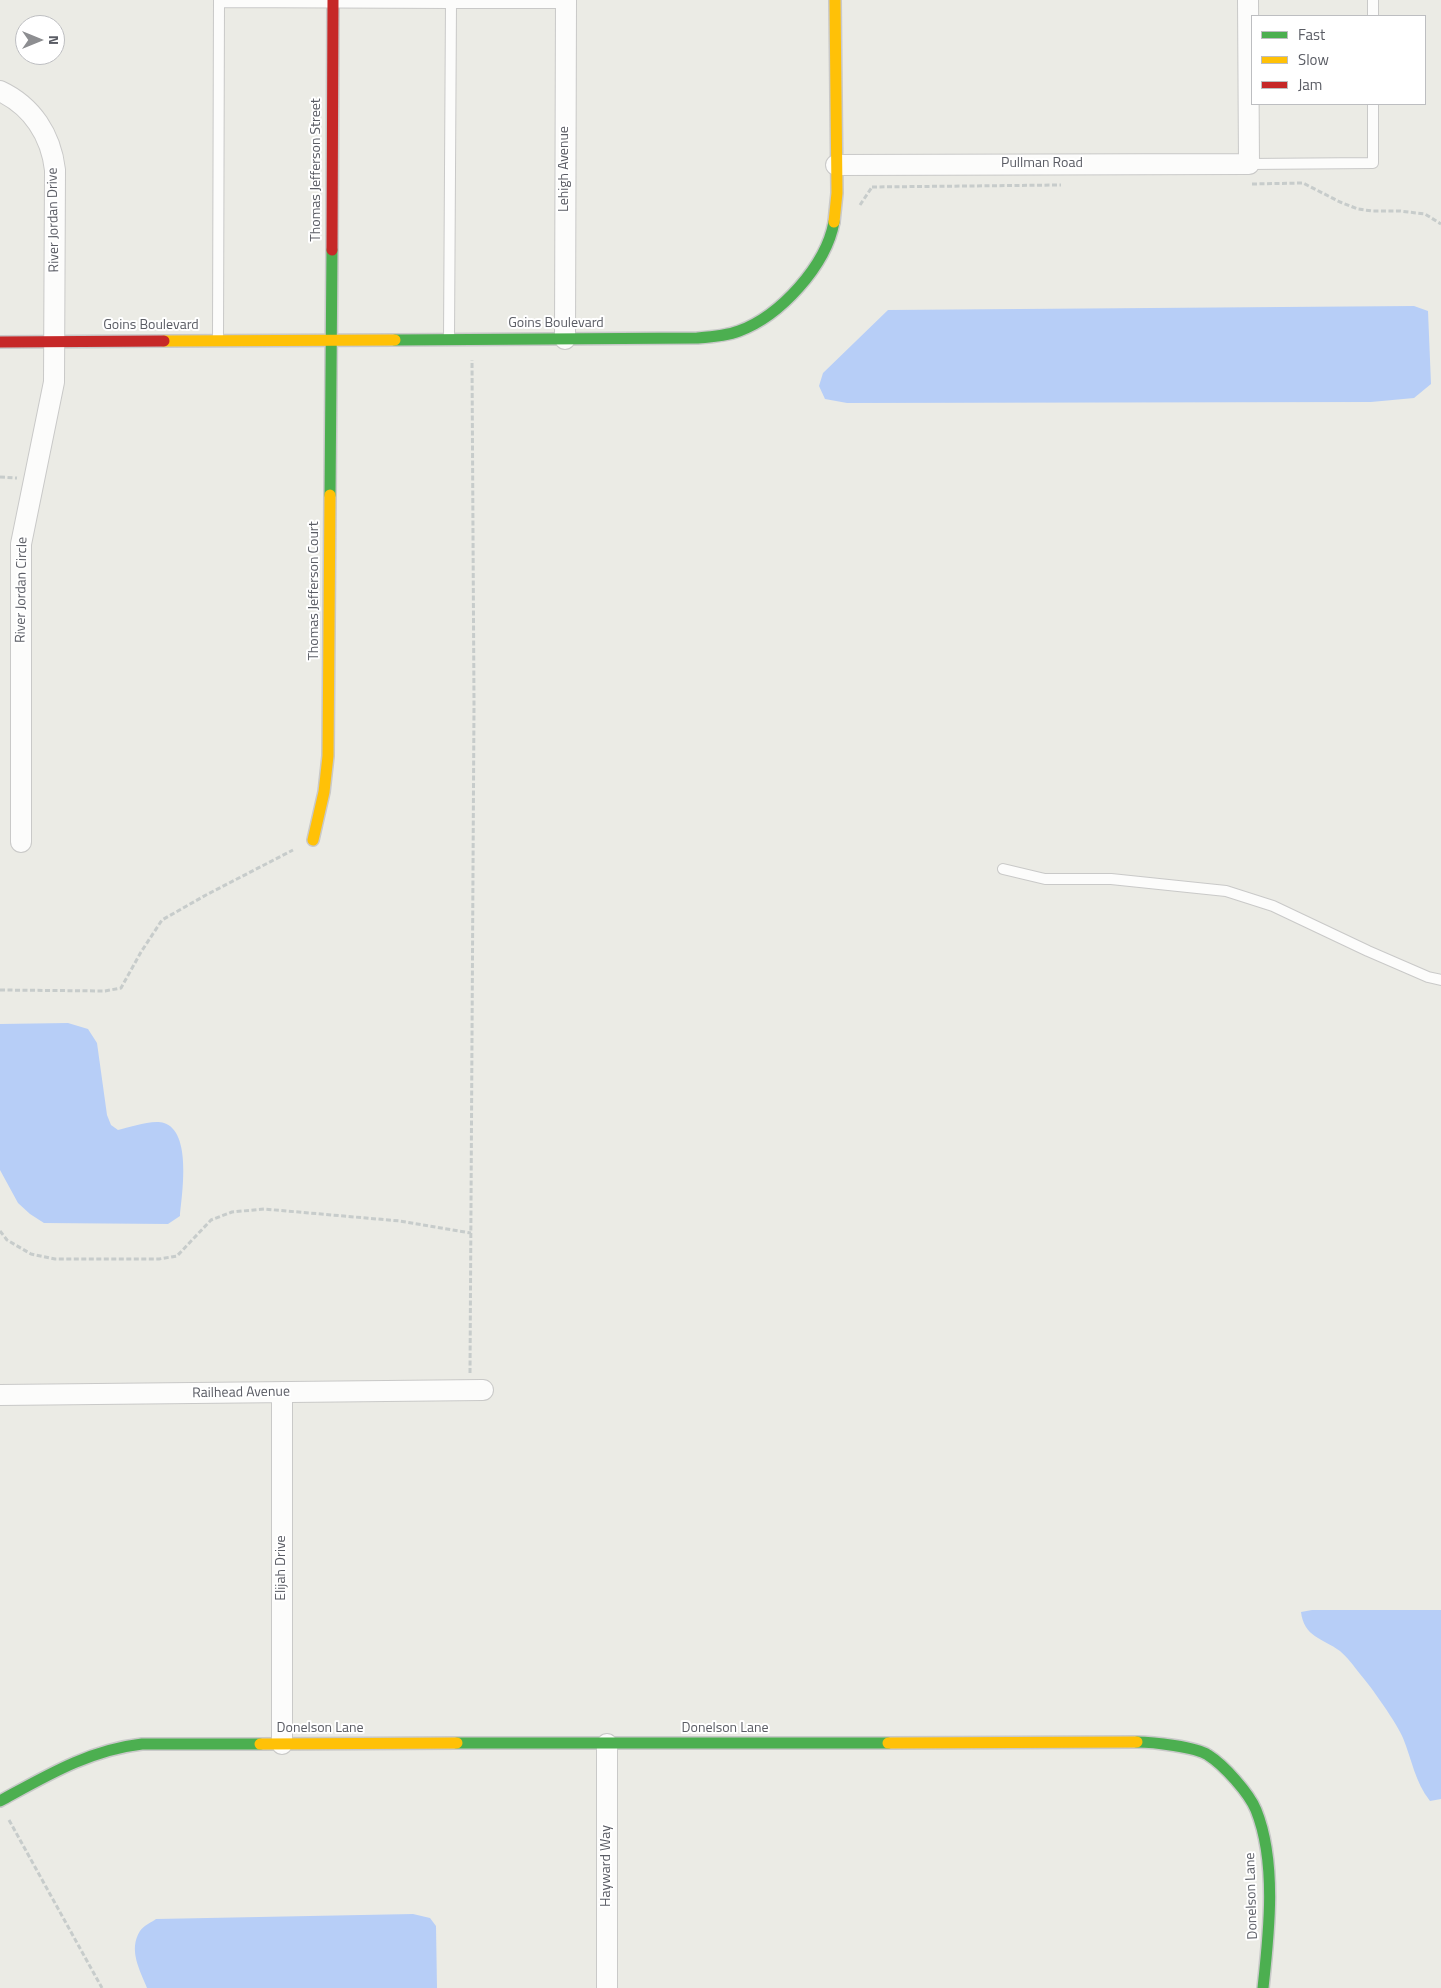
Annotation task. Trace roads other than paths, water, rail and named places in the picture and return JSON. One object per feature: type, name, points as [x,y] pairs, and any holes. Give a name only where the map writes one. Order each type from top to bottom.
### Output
[{"type":"street","name":"Goins Boulevard","points":[[0,342],[705,337],[740,331],[753,325],[784,301],[812,270],[830,238],[836,200],[835,0]]},
{"type":"street","points":[[1248,0],[1249,164]]},
{"type":"street","name":"Thomas Jefferson Street","points":[[331,340],[333,2]]},
{"type":"street","name":"Lehigh Avenue","points":[[565,339],[566,2]]},
{"type":"street","name":"River Jordan Drive","points":[[0,91],[13,97],[35,118],[43,130],[53,156],[55,170],[55,341]]},
{"type":"street","name":"Pullman Road","points":[[836,164],[1249,164]]},
{"type":"street","name":"Thomas Jefferson Court","points":[[313,840],[328,777],[331,340]]},
{"type":"street","name":"River Jordan Circle","points":[[21,842],[21,544],[30,494],[52,401],[55,341]]},
{"type":"street","name":"Railhead Avenue","points":[[0,1395],[476,1390]]},
{"type":"street","name":"Elijah Drive","points":[[282,1392],[282,1744]]},
{"type":"street","name":"Donelson Lane","points":[[0,1801],[85,1756],[116,1746],[142,1744],[1148,1742],[1207,1754],[1231,1776],[1256,1808],[1266,1851],[1268,1946],[1264,1988]]},
{"type":"street","name":"Hayward Way","points":[[607,1744],[607,1988]]},
{"type":"lane","points":[[1373,0],[1373,15]]},
{"type":"lane","points":[[218,341],[219,1],[566,2]]},
{"type":"lane","points":[[449,339],[451,2]]},
{"type":"lane","points":[[1249,164],[1373,163],[1373,105]]},
{"type":"lane","points":[[1003,869],[1045,878],[1111,880],[1226,891],[1274,906],[1368,951],[1428,977],[1441,980]]},
{"type":"water","points":[[1414,306],[1428,311],[1431,384],[1414,398],[1371,402],[847,403],[825,399],[819,386],[823,373],[888,310]]},
{"type":"water","points":[[68,1023],[88,1029],[97,1043],[107,1115],[111,1125],[118,1130],[159,1122],[173,1129],[179,1138],[183,1165],[180,1216],[168,1224],[44,1223],[18,1203],[0,1170],[0,1024]]},
{"type":"water","points":[[1312,1610],[1441,1610],[1441,1799],[1430,1801],[1425,1794],[1417,1779],[1400,1732],[1365,1679],[1340,1651],[1315,1636],[1306,1627],[1301,1612]]},
{"type":"water","points":[[413,1914],[430,1918],[436,1926],[437,1988],[147,1988],[136,1960],[135,1945],[140,1931],[156,1919]]}]
